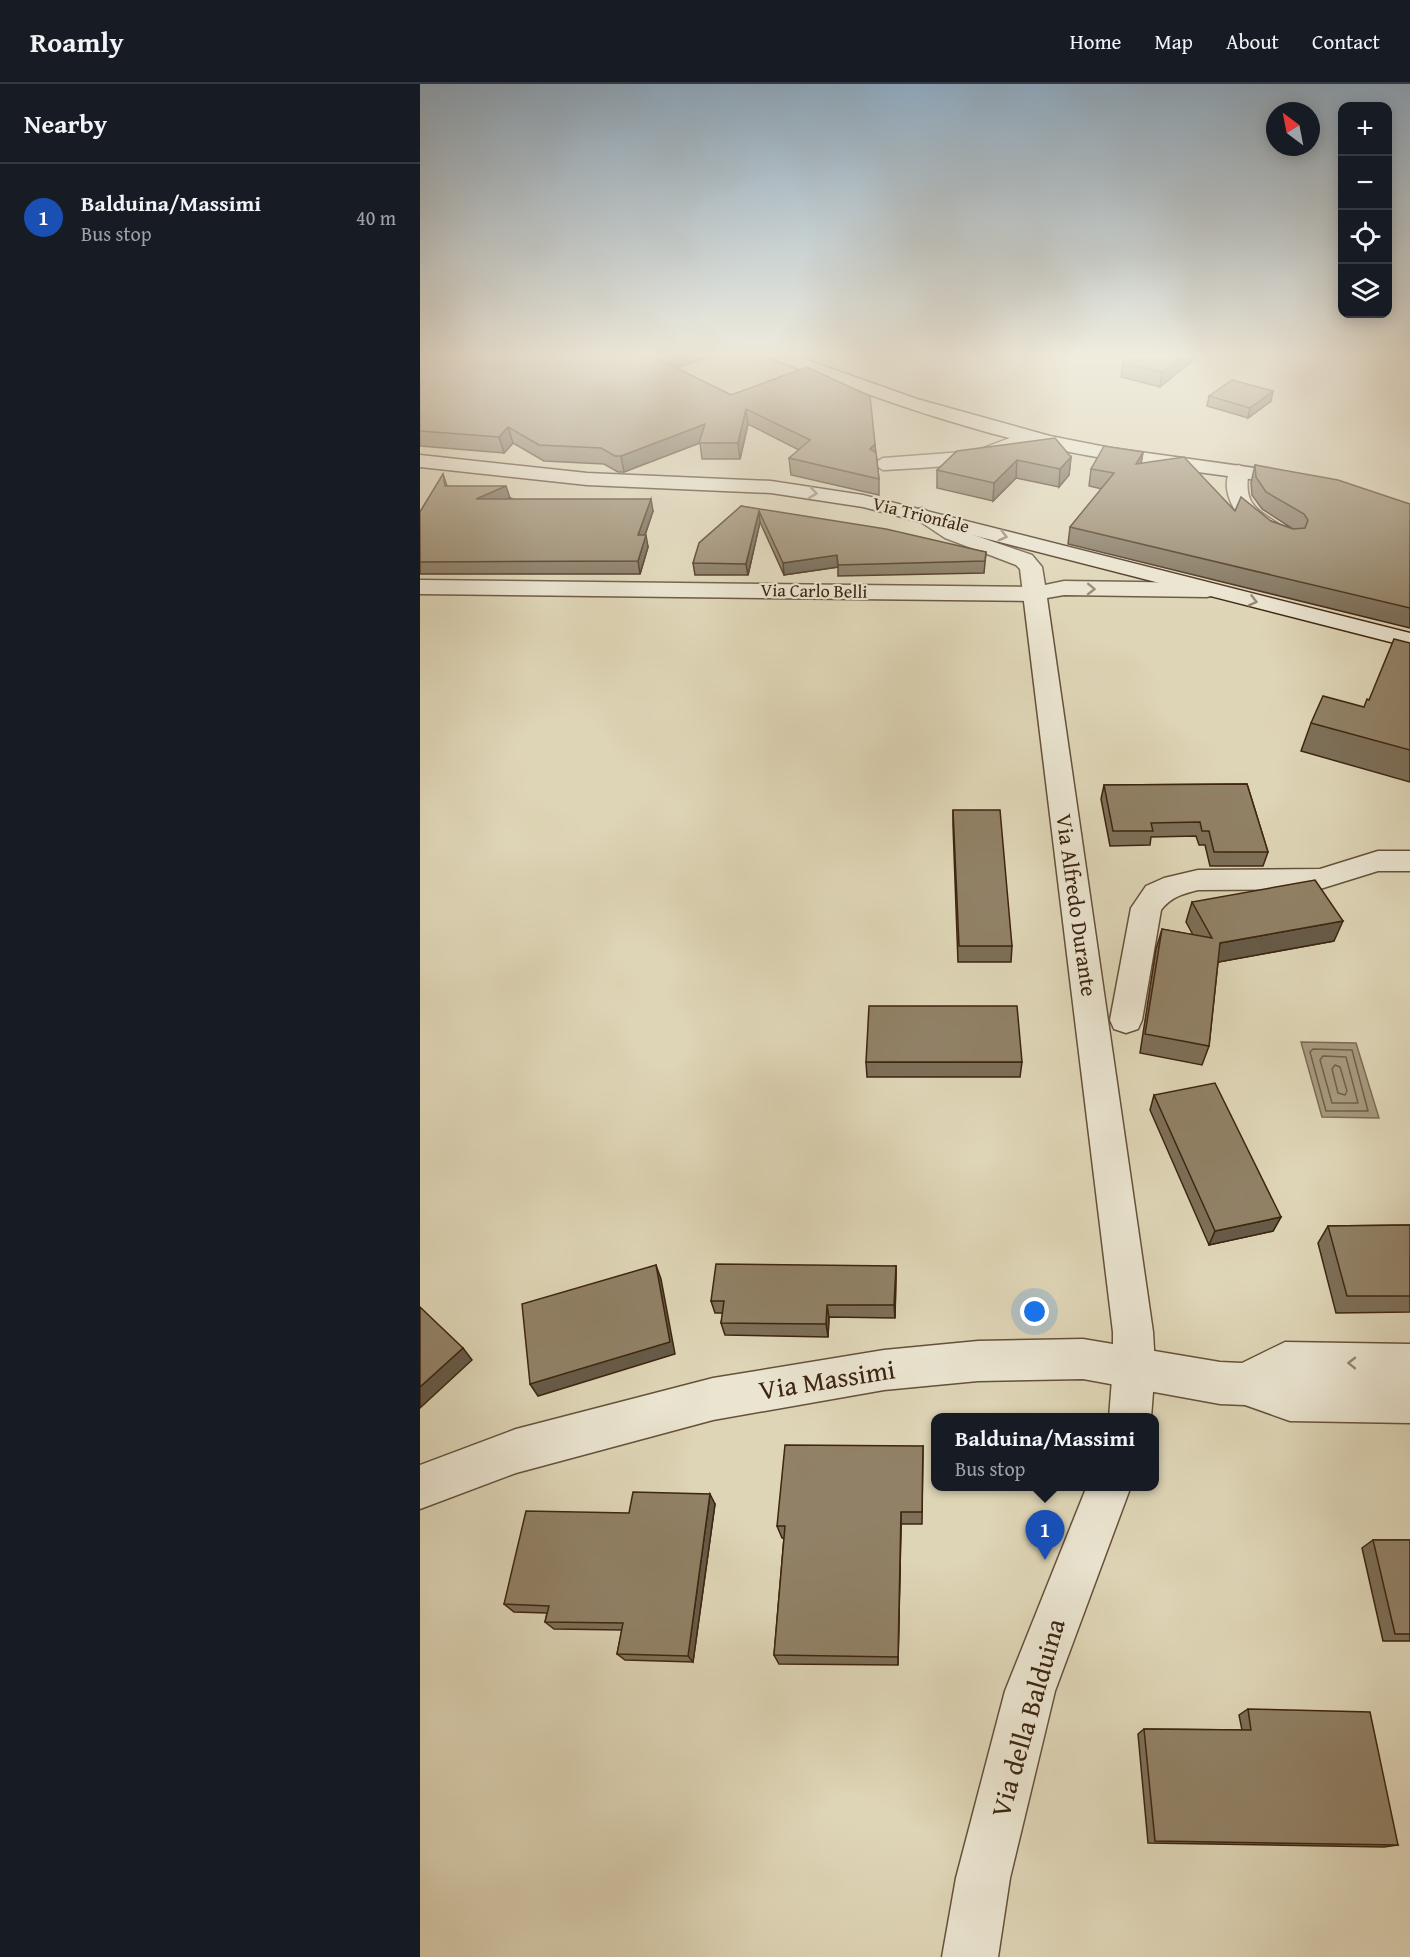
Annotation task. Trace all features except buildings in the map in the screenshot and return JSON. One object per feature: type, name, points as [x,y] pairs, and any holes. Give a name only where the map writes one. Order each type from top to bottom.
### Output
[{"type":"street","points":[[883,464],[989,455],[1021,441]]},
{"type":"street","points":[[1051,441],[1314,483]]},
{"type":"street","name":"Via Trionfale","points":[[420,461],[587,479],[771,487],[844,498],[922,514],[1207,590],[1410,640]]},
{"type":"street","points":[[1239,471],[1235,490],[1239,502],[1248,513],[1290,539]]},
{"type":"street","name":"Via Alfredo Durante","points":[[922,514],[952,534],[1029,563],[1078,906],[1133,1332],[1134,1366]]},
{"type":"street","name":"Via Carlo Belli","points":[[420,587],[1033,594],[1064,588],[1207,590]]},
{"type":"street","points":[[1126,1020],[1146,908],[1161,888],[1193,880],[1323,878],[1376,861],[1410,861]]},
{"type":"street","name":"Via Massimi","points":[[420,1487],[516,1451],[713,1399],[884,1370],[978,1361],[1064,1359],[1134,1366],[1220,1383],[1245,1384],[1290,1400],[1410,1402]]},
{"type":"street","points":[[1245,1384],[1285,1362],[1410,1364]]},
{"type":"street","points":[[1130,1413],[1134,1366]]},
{"type":"street","name":"Via della Balduina","points":[[970,1957],[982,1878],[1030,1691],[1107,1491]]},
{"type":"water","points":[[1301,1042],[1356,1043],[1379,1118],[1322,1117]]},
{"type":"place","name":"Balduina/Massimi","points":[[1045,1560]]}]
